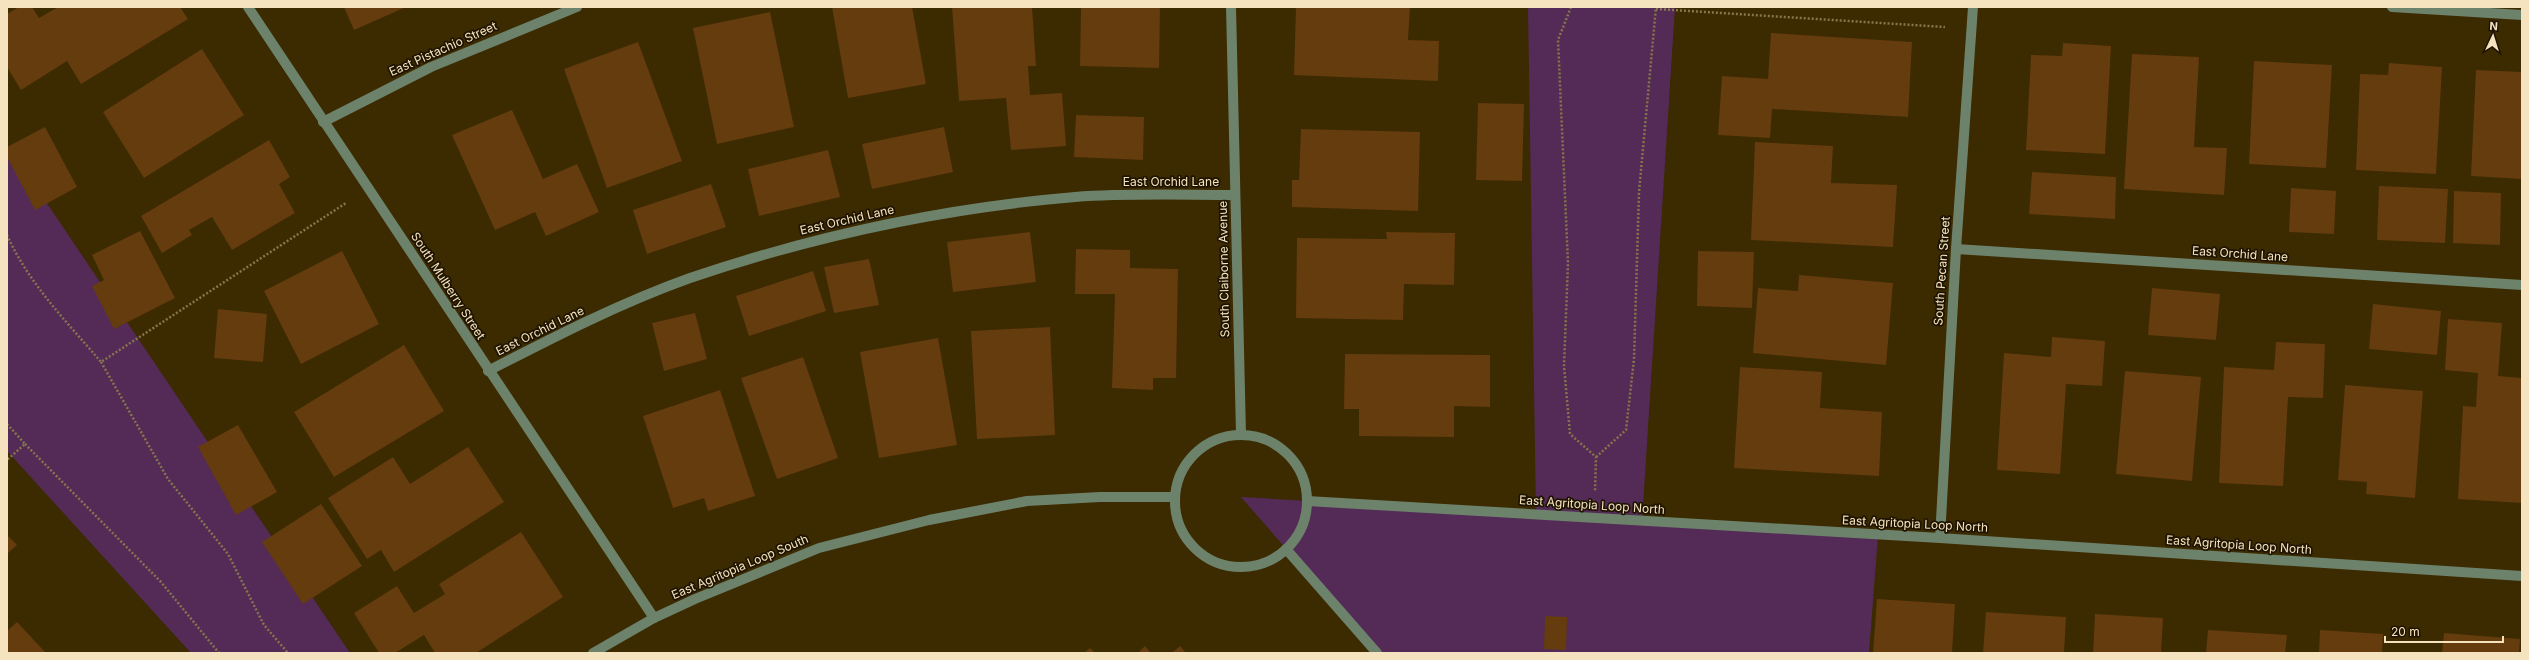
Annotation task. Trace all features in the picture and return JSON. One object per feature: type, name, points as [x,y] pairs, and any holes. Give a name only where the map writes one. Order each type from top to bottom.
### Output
[{"type":"street","name":"South Mulberry Street","points":[[248,7],[488,371],[654,618]]},
{"type":"street","name":"East Pistachio Street","points":[[323,122],[431,67],[577,7]]},
{"type":"street","name":"South Claiborne Avenue","points":[[1232,7],[1240,434]]},
{"type":"street","name":"South Pecan Street","points":[[1940,538],[1956,249],[1973,7]]},
{"type":"street","points":[[2392,7],[2522,15]]},
{"type":"street","name":"East Orchid Lane","points":[[488,371],[573,327],[689,279],[794,246],[896,222],[990,207],[1075,197],[1150,194],[1235,195]]},
{"type":"street","name":"East Orchid Lane","points":[[1956,249],[2522,285]]},
{"type":"street","points":[[1240,434],[1261,437],[1280,447],[1295,462],[1304,480],[1307,501],[1305,518],[1298,535],[1286,549],[1267,561],[1246,567],[1223,565],[1202,555],[1186,539],[1176,519],[1174,497],[1178,477],[1188,460],[1203,446],[1220,437],[1240,434]]},
{"type":"street","name":"East Agritopia Loop South","points":[[592,653],[654,618],[739,579],[819,548],[929,520],[1027,502],[1100,497],[1174,497]]},
{"type":"street","name":"East Agritopia Loop North","points":[[1307,501],[1940,538],[2522,576]]},
{"type":"street","points":[[1286,549],[1377,653]]},
{"type":"path","points":[[1571,7],[1558,40],[1568,263],[1564,366],[1570,434],[1596,457]]},
{"type":"path","points":[[1594,518],[1596,457],[1626,430],[1634,359],[1639,192],[1656,8],[1972,28]]},
{"type":"path","points":[[102,362],[368,188]]},
{"type":"path","points":[[7,235],[18,261],[42,292],[102,362],[168,479],[228,554],[264,625],[288,653]]},
{"type":"path","points":[[7,424],[161,582],[219,653]]},
{"type":"path","points":[[7,460],[26,444]]},
{"type":"shaded area","points":[[1528,7],[1675,7],[1642,521],[1878,535],[1869,653],[1377,653],[1241,497],[1536,514]]},
{"type":"shaded area","points":[[7,144],[350,653],[191,653],[7,451]]},
{"type":"building","points":[[19,7],[32,7],[39,18],[58,7],[180,7],[188,19],[81,84],[67,61],[21,90],[7,67],[7,14]]},
{"type":"building","points":[[344,7],[406,7],[354,30]]},
{"type":"building","points":[[832,7],[912,7],[926,84],[848,98]]},
{"type":"building","points":[[952,7],[1032,7],[1036,66],[1028,66],[1030,95],[1062,93],[1066,146],[1011,150],[1006,98],[959,101]]},
{"type":"building","points":[[1081,7],[1160,7],[1159,68],[1080,66]]},
{"type":"building","points":[[1296,7],[1410,7],[1408,40],[1439,41],[1438,81],[1294,75]]},
{"type":"building","points":[[770,12],[794,127],[717,144],[693,28]]},
{"type":"building","points":[[1771,33],[1912,42],[1908,117],[1772,109],[1770,138],[1718,135],[1722,76],[1768,79]]},
{"type":"building","points":[[638,42],[682,161],[607,188],[564,69]]},
{"type":"building","points":[[2063,43],[2111,46],[2105,154],[2026,150],[2031,55],[2062,56]]},
{"type":"building","points":[[202,49],[244,115],[144,178],[103,112]]},
{"type":"building","points":[[2132,54],[2199,57],[2194,147],[2227,148],[2224,195],[2124,189]]},
{"type":"building","points":[[2254,61],[2332,65],[2326,168],[2249,164]]},
{"type":"building","points":[[2389,63],[2442,67],[2436,174],[2356,170],[2360,74],[2388,75]]},
{"type":"building","points":[[2476,70],[2522,72],[2522,179],[2471,176]]},
{"type":"building","points":[[1478,103],[1524,104],[1522,181],[1476,180]]},
{"type":"building","points":[[512,110],[543,179],[577,164],[599,212],[546,236],[535,212],[495,230],[452,135]]},
{"type":"building","points":[[1076,115],[1144,117],[1143,160],[1074,157]]},
{"type":"building","points":[[45,127],[77,187],[35,210],[7,157],[7,147]]},
{"type":"building","points":[[944,127],[953,172],[872,189],[862,144]]},
{"type":"building","points":[[1301,129],[1420,132],[1418,211],[1292,207],[1292,180],[1299,180]]},
{"type":"building","points":[[269,140],[290,177],[279,184],[295,213],[232,250],[212,217],[189,230],[192,235],[162,253],[141,216]]},
{"type":"building","points":[[1755,142],[1833,146],[1831,183],[1897,185],[1893,247],[1751,240]]},
{"type":"building","points":[[828,150],[840,197],[759,216],[748,169]]},
{"type":"building","points":[[2032,172],[2116,177],[2115,219],[2029,214]]},
{"type":"building","points":[[711,184],[726,227],[647,254],[633,210]]},
{"type":"building","points":[[2379,186],[2448,189],[2445,243],[2377,240]]},
{"type":"building","points":[[2291,188],[2336,191],[2334,234],[2289,232]]},
{"type":"building","points":[[2454,191],[2501,193],[2500,245],[2453,243]]},
{"type":"building","points":[[140,231],[175,298],[114,329],[92,286],[104,280],[92,255]]},
{"type":"building","points":[[1030,232],[1036,282],[953,292],[947,242]]},
{"type":"building","points":[[1386,232],[1455,233],[1454,285],[1404,284],[1403,320],[1296,318],[1297,238],[1387,239]]},
{"type":"building","points":[[1076,249],[1130,250],[1130,268],[1178,269],[1176,378],[1153,378],[1153,390],[1112,388],[1115,294],[1075,294]]},
{"type":"building","points":[[342,251],[379,324],[301,364],[264,291]]},
{"type":"building","points":[[1698,251],[1754,252],[1752,308],[1697,306]]},
{"type":"building","points":[[869,259],[879,305],[834,313],[824,267]]},
{"type":"building","points":[[813,271],[826,311],[749,336],[736,296]]},
{"type":"building","points":[[1799,275],[1893,283],[1886,365],[1753,353],[1758,288],[1798,291]]},
{"type":"building","points":[[2152,288],[2220,294],[2216,340],[2148,335]]},
{"type":"building","points":[[2373,304],[2441,311],[2437,355],[2369,349]]},
{"type":"building","points":[[218,309],[267,314],[263,362],[214,358]]},
{"type":"building","points":[[695,313],[707,359],[664,371],[652,323]]},
{"type":"building","points":[[2448,319],[2502,323],[2498,376],[2522,378],[2522,503],[2458,499],[2463,406],[2476,407],[2478,373],[2445,370]]},
{"type":"building","points":[[1050,327],[1055,435],[977,439],[971,331]]},
{"type":"building","points":[[2052,337],[2105,341],[2102,386],[2066,384],[2060,474],[1997,470],[2004,353],[2051,357]]},
{"type":"building","points":[[938,338],[957,445],[879,458],[860,352]]},
{"type":"building","points":[[2276,342],[2325,344],[2323,398],[2288,397],[2283,486],[2219,483],[2224,367],[2274,370]]},
{"type":"building","points":[[404,345],[444,411],[334,477],[294,412]]},
{"type":"building","points":[[1345,354],[1490,355],[1490,407],[1454,406],[1454,437],[1359,436],[1359,409],[1344,409]]},
{"type":"building","points":[[803,357],[838,458],[777,479],[741,378]]},
{"type":"building","points":[[1740,367],[1822,372],[1820,408],[1882,412],[1879,476],[1734,468]]},
{"type":"building","points":[[2125,371],[2201,377],[2192,481],[2116,474]]},
{"type":"building","points":[[2345,385],[2423,391],[2415,498],[2366,494],[2367,482],[2338,480]]},
{"type":"building","points":[[720,390],[755,496],[708,511],[704,498],[673,508],[643,416]]},
{"type":"building","points":[[238,425],[277,492],[236,515],[198,447]]},
{"type":"building","points":[[468,447],[504,502],[394,572],[381,550],[367,559],[328,498],[393,457],[410,484]]},
{"type":"building","points":[[321,504],[362,566],[303,604],[262,542]]},
{"type":"building","points":[[521,532],[563,597],[476,653],[435,653],[424,635],[395,653],[379,653],[354,613],[397,586],[414,613],[445,594],[439,584]]},
{"type":"building","points":[[7,535],[17,545],[7,554]]},
{"type":"building","points":[[1877,599],[1955,604],[1952,653],[1873,653]]},
{"type":"building","points":[[1986,612],[2066,617],[2064,653],[1983,653]]},
{"type":"building","points":[[2095,614],[2163,618],[2161,653],[2093,653]]},
{"type":"building","points":[[1545,616],[1567,617],[1566,650],[1544,649]]},
{"type":"building","points":[[17,622],[46,653],[7,653],[7,631]]},
{"type":"building","points":[[2208,630],[2287,635],[2285,653],[2206,653]]},
{"type":"building","points":[[2320,630],[2383,634],[2382,653],[2319,653]]},
{"type":"building","points":[[2444,633],[2520,639],[2519,653],[2442,653]]},
{"type":"building","points":[[1145,646],[1151,653],[1138,653]]},
{"type":"building","points":[[1180,646],[1186,653],[1172,653]]},
{"type":"building","points":[[1090,648],[1095,653],[1084,653]]}]
